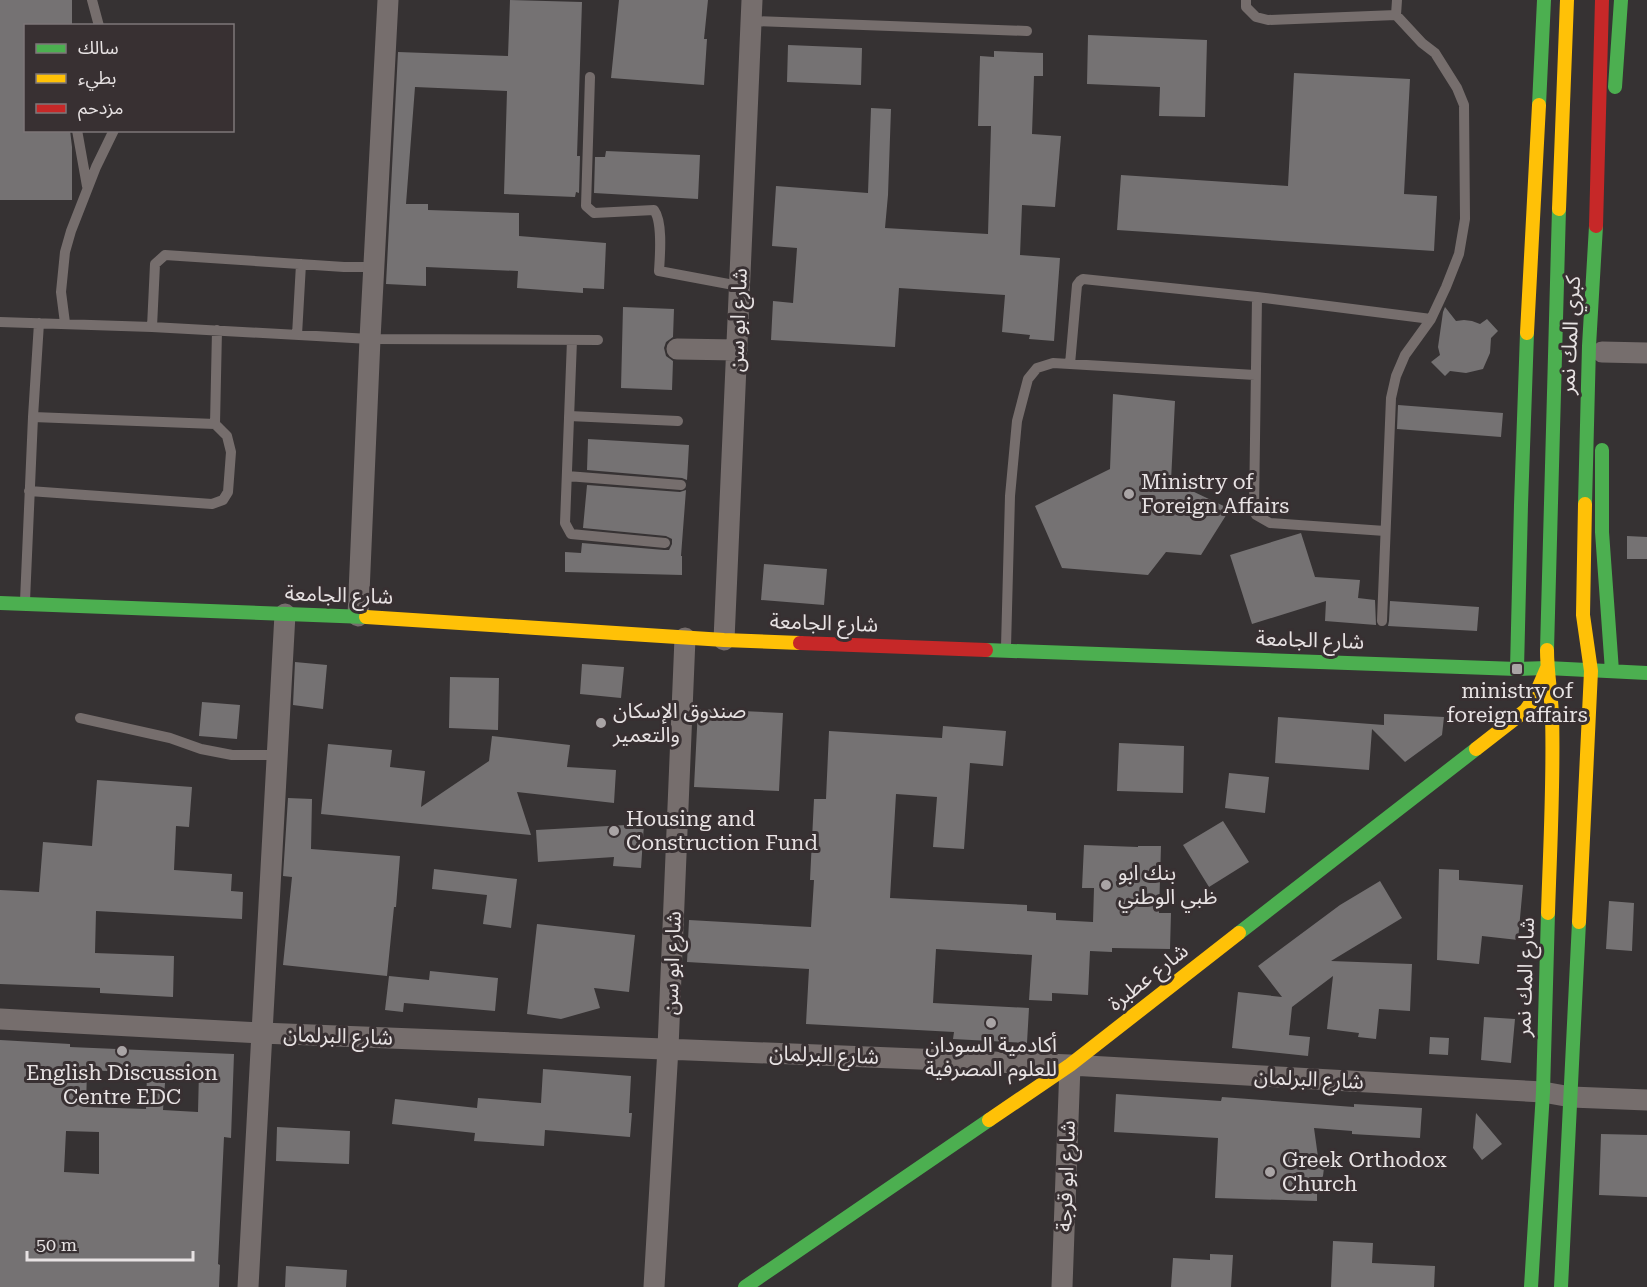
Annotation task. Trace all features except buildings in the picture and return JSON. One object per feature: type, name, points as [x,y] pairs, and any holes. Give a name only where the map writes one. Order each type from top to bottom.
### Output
[{"type":"main road","points":[[1517,669],[1527,340],[1544,0]]},
{"type":"main road","name":"كبري المك نمر","points":[[1547,668],[1558,231],[1567,0]]},
{"type":"main road","name":"كبري المك نمر","points":[[1591,671],[1583,615],[1589,346],[1595,248],[1602,0]]},
{"type":"main road","points":[[1614,104],[1621,0]]},
{"type":"main road","points":[[1602,376],[1611,173]]},
{"type":"main road","points":[[1602,435],[1602,531],[1612,671]]},
{"type":"main road","name":"شارع الجامعة","points":[[0,603],[358,615],[724,640],[1647,673]]},
{"type":"main road","name":"شارع عطبرة","points":[[745,1287],[1070,1065],[1526,710],[1547,668]]},
{"type":"main road","name":"شارع المك نمر","points":[[1531,1287],[1543,1092],[1552,783],[1552,712],[1547,668]]},
{"type":"main road","points":[[1561,1287],[1591,671]]},
{"type":"street","points":[[358,615],[388,0]]},
{"type":"street","name":"شارع ابو سن","points":[[724,640],[752,0]]},
{"type":"street","points":[[677,349],[736,350]]},
{"type":"street","points":[[1602,352],[1647,353]]},
{"type":"street","points":[[248,1287],[285,614]]},
{"type":"street","name":"شارع ابو سن","points":[[654,1287],[668,1048],[685,638]]},
{"type":"street","name":"شارع البرلمان","points":[[0,1019],[261,1033],[1070,1065],[1647,1100]]},
{"type":"street","name":"شارع ابو قرجة","points":[[1062,1287],[1070,1065]]},
{"type":"lane","points":[[92,0],[98,24]]},
{"type":"lane","points":[[1246,0],[1246,7],[1256,17],[1268,20],[1396,15]]},
{"type":"lane","points":[[1382,621],[1391,398],[1396,376],[1405,356],[1431,319],[1446,287],[1459,254],[1465,219],[1464,105],[1457,88],[1435,53],[1422,43],[1396,15],[1397,0]]},
{"type":"lane","points":[[752,21],[1027,31]]},
{"type":"lane","points":[[590,77],[586,206],[594,213],[654,210],[659,216],[659,271],[739,286]]},
{"type":"lane","points":[[77,132],[87,187]]},
{"type":"lane","points":[[65,323],[61,292],[65,252],[70,231],[87,187],[113,132]]},
{"type":"lane","points":[[152,327],[155,264],[165,255],[375,267]]},
{"type":"lane","points":[[297,335],[301,264]]},
{"type":"lane","points":[[1070,364],[1077,285],[1083,279],[1257,297],[1431,319]]},
{"type":"lane","points":[[1257,297],[1254,510],[1256,515],[1270,523],[1385,531]]},
{"type":"lane","points":[[0,322],[65,323],[370,339],[598,340]]},
{"type":"lane","points":[[25,604],[39,323]]},
{"type":"lane","points":[[215,424],[217,330]]},
{"type":"lane","points":[[572,340],[565,523],[572,534],[665,543]]},
{"type":"lane","points":[[1006,651],[1010,496],[1017,421],[1028,379],[1037,368],[1053,363],[1256,375]]},
{"type":"lane","points":[[569,416],[678,421]]},
{"type":"lane","points":[[29,491],[212,504],[223,500],[228,492],[231,452],[227,436],[215,424],[33,417]]},
{"type":"lane","points":[[567,476],[681,484]]},
{"type":"lane","points":[[80,718],[170,738],[201,749],[232,755],[277,755]]},
{"type":"traffic: fast","points":[[1539,105],[1544,0]]},
{"type":"traffic: fast","points":[[1615,87],[1621,0]]},
{"type":"traffic: fast","points":[[1547,650],[1559,209]]},
{"type":"traffic: fast","points":[[1585,504],[1589,346],[1596,226]]},
{"type":"traffic: fast","points":[[1517,669],[1527,333]]},
{"type":"traffic: fast","points":[[1602,450],[1602,532],[1612,671]]},
{"type":"traffic: fast","points":[[0,603],[366,617]]},
{"type":"traffic: fast","points":[[986,650],[1647,673]]},
{"type":"traffic: fast","points":[[1239,933],[1476,749]]},
{"type":"traffic: fast","points":[[1531,1287],[1543,1092],[1548,913]]},
{"type":"traffic: fast","points":[[1561,1287],[1579,922]]},
{"type":"traffic: fast","points":[[745,1287],[989,1120]]},
{"type":"traffic: slow","points":[[1559,209],[1567,0]]},
{"type":"traffic: slow","points":[[1527,333],[1539,105]]},
{"type":"traffic: slow","points":[[1579,922],[1591,671],[1583,615],[1585,504]]},
{"type":"traffic: slow","points":[[366,617],[800,643]]},
{"type":"traffic: slow","points":[[1547,650],[1552,715],[1552,814],[1548,913]]},
{"type":"traffic: slow","points":[[1476,749],[1526,710],[1547,668]]},
{"type":"traffic: slow","points":[[989,1120],[1070,1065],[1239,933]]},
{"type":"traffic: jam","points":[[1596,226],[1602,0]]},
{"type":"traffic: jam","points":[[800,643],[986,650]]},
{"type":"place","name":"Ministry of Foreign Affairs","points":[[1129,494]]},
{"type":"place","name":"ministry of foreign affairs","points":[[1517,669]]},
{"type":"place","name":"صندوق الإسكان والتعمير","points":[[601,723]]},
{"type":"place","name":"Housing and Construction Fund","points":[[614,831]]},
{"type":"place","name":"بنك ابو ظبي الوطني","points":[[1106,885]]},
{"type":"place","name":"أكادمية السودان للعلوم المصرفية","points":[[991,1023]]},
{"type":"place","name":"English Discussion Centre EDC","points":[[122,1051]]},
{"type":"place","name":"Greek Orthodox Church","points":[[1270,1172]]}]
